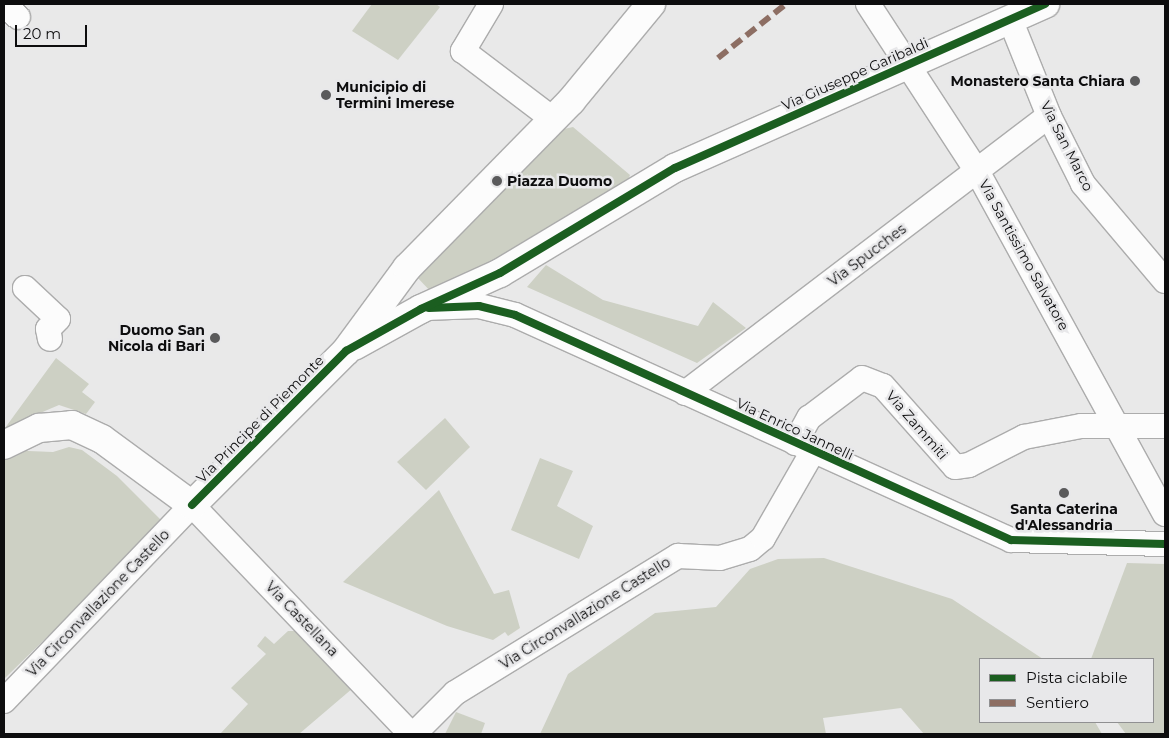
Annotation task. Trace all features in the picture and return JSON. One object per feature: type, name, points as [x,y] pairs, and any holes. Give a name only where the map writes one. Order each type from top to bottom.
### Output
[{"type":"street","points":[[491,4],[463,50],[554,120]]},
{"type":"street","points":[[346,350],[397,283],[554,120],[651,4]]},
{"type":"street","name":"Via Santissimo Salvatore","points":[[868,4],[904,65],[977,171],[1120,425],[1165,514]]},
{"type":"street","name":"Via Giuseppe Garibaldi","points":[[346,350],[421,309],[500,274],[675,168],[904,65],[1046,4]]},
{"type":"street","name":"Via San Marco","points":[[1010,19],[1049,116],[1084,184],[1165,281]]},
{"type":"street","name":"Via Spucches","points":[[685,392],[1049,116]]},
{"type":"street","points":[[397,283],[421,309]]},
{"type":"street","points":[[24,288],[58,319],[48,329],[50,339]]},
{"type":"street","name":"Via Enrico Jannelli","points":[[421,309],[479,306],[516,315],[1011,540],[1165,544]]},
{"type":"street","name":"Via Principe di Piemonte","points":[[192,505],[346,350]]},
{"type":"street","name":"Via Zammiti","points":[[804,447],[809,418],[862,378],[883,386],[955,467],[969,465],[1024,437],[1120,425]]},
{"type":"street","points":[[4,445],[40,428],[72,425],[102,439],[192,505]]},
{"type":"street","points":[[1120,425],[1165,426]]},
{"type":"street","name":"Via Circonvallazione Castello","points":[[413,734],[455,693],[678,556],[720,558],[750,549],[763,538],[804,447]]},
{"type":"street","name":"Via Circonvallazione Castello","points":[[4,701],[192,505]]},
{"type":"street","name":"Via Castellana","points":[[192,505],[413,734]]},
{"type":"shaded area","points":[[372,4],[436,4],[440,7],[398,60],[352,31]]},
{"type":"shaded area","points":[[573,127],[630,175],[626,185],[492,268],[433,294],[415,275],[564,129]]},
{"type":"shaded area","points":[[546,265],[603,300],[698,326],[713,302],[746,328],[697,363],[527,287]]},
{"type":"shaded area","points":[[56,358],[89,384],[82,392],[95,402],[86,414],[59,405],[5,428]]},
{"type":"shaded area","points":[[445,418],[470,447],[426,490],[397,462]]},
{"type":"shaded area","points":[[69,447],[82,450],[117,476],[164,523],[4,679],[4,450],[53,452]]},
{"type":"shaded area","points":[[540,458],[573,471],[557,506],[593,526],[579,559],[511,530]]},
{"type":"shaded area","points":[[439,490],[494,594],[509,590],[520,628],[508,636],[505,632],[493,640],[447,626],[343,582]]},
{"type":"shaded area","points":[[824,558],[952,599],[1041,658],[979,658],[979,723],[1096,723],[1102,734],[924,734],[901,708],[823,718],[826,734],[540,734],[568,674],[655,613],[716,607],[750,569],[778,559]]},
{"type":"shaded area","points":[[1127,563],[1165,564],[1165,734],[1126,734],[1118,723],[1154,723],[1154,658],[1091,658]]},
{"type":"shaded area","points":[[288,631],[296,631],[353,688],[299,734],[220,734],[248,704],[231,688],[266,654],[257,646],[265,636],[274,644]]},
{"type":"shaded area","points":[[456,712],[485,723],[481,734],[445,734]]},
{"type":"marked path","points":[[718,58],[786,4]]},
{"type":"cycle path","points":[[192,505],[346,351],[421,309],[500,273],[675,168],[1045,4]]},
{"type":"cycle path","points":[[429,308],[479,306],[515,315],[1011,540],[1165,544]]},
{"type":"place","name":"Monastero Santa Chiara","points":[[1135,81]]},
{"type":"place","name":"Municipio di Termini Imerese","points":[[326,95]]},
{"type":"place","name":"Piazza Duomo","points":[[497,181]]},
{"type":"place","name":"Duomo San Nicola di Bari","points":[[215,338]]},
{"type":"place","name":"Santa Caterina d'Alessandria","points":[[1064,493]]}]
